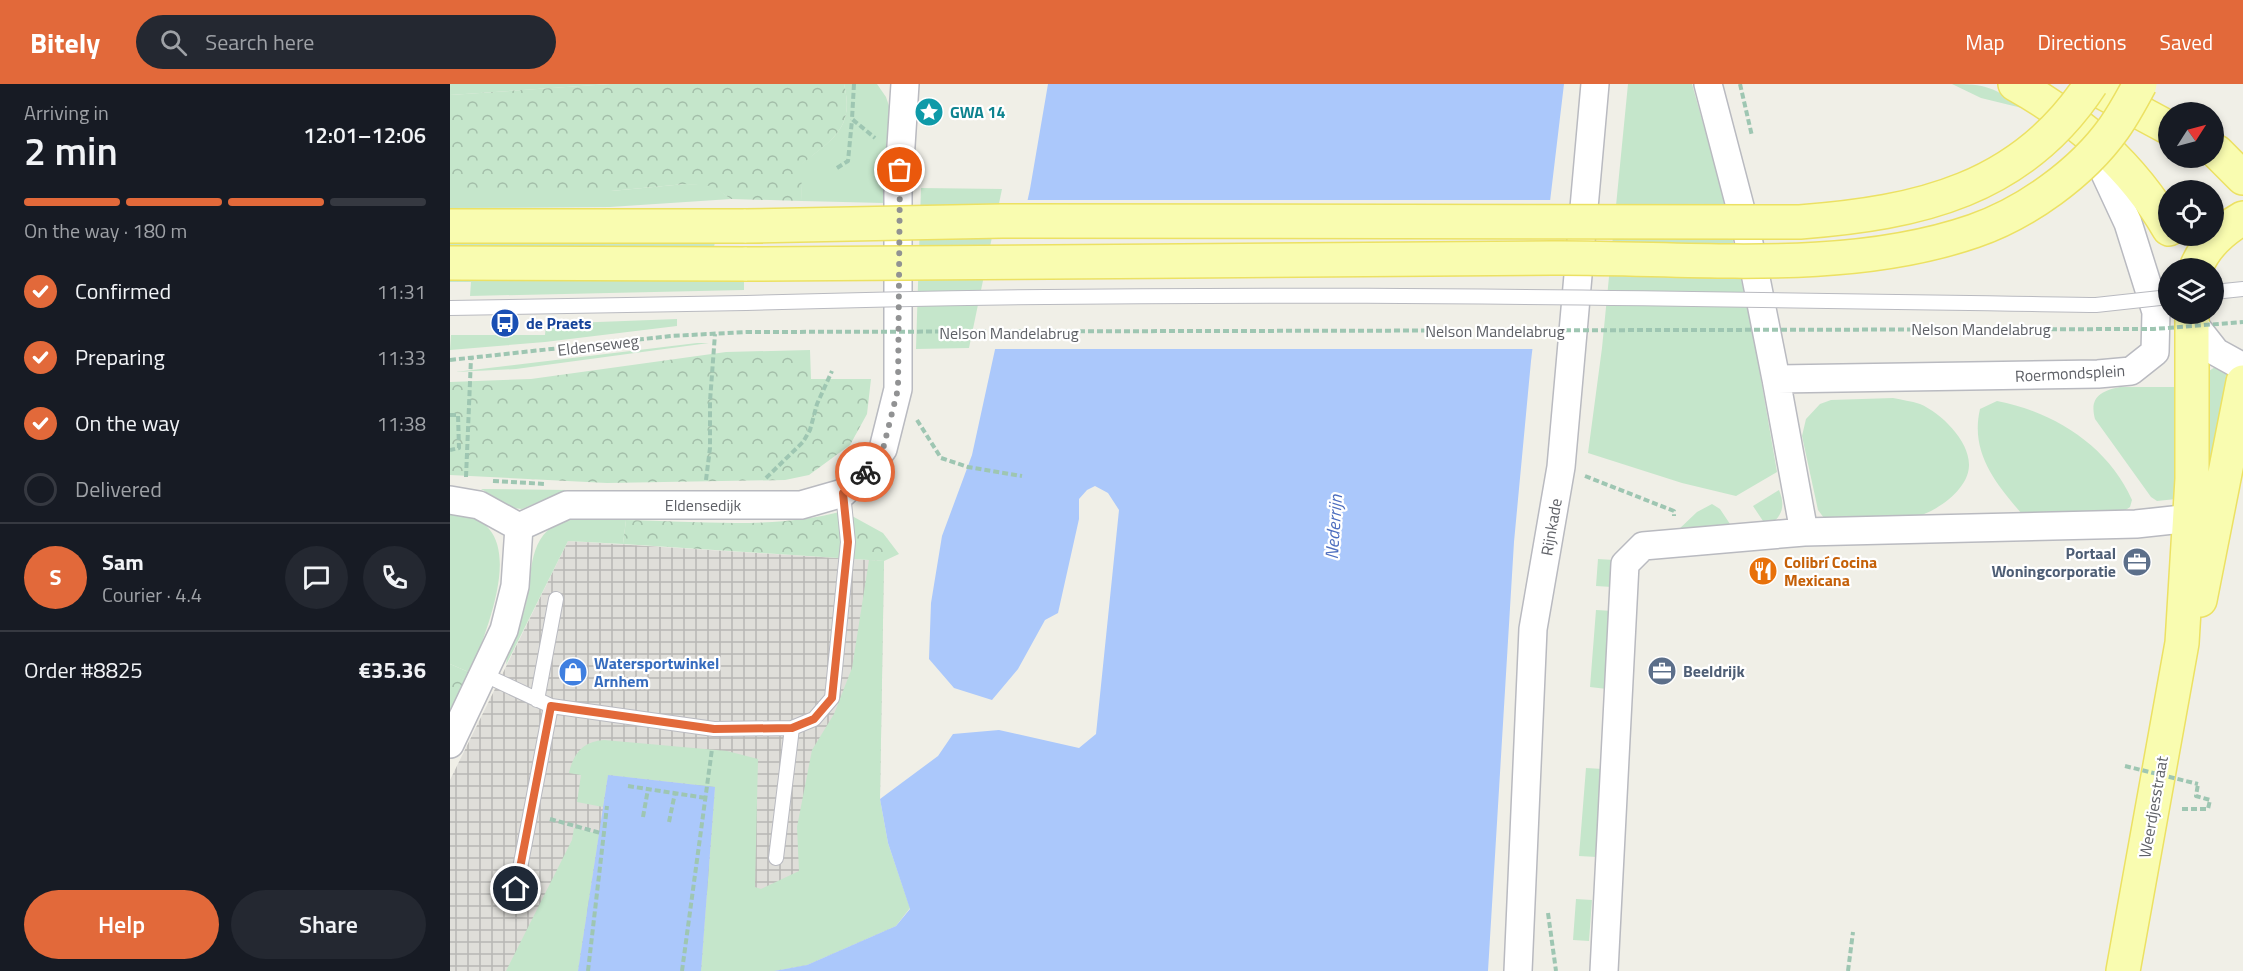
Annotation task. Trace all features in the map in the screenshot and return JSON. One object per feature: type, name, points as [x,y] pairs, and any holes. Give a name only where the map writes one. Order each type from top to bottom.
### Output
[{"type":"main road","points":[[2015,84],[2084,128],[2120,162],[2149,196],[2158,211]]},
{"type":"main road","points":[[450,226],[746,226],[1002,221],[1800,222],[1896,211],[1940,198],[1981,182],[2017,161],[2047,138],[2075,109],[2089,84],[2158,122]]},
{"type":"main road","points":[[450,263],[747,264],[1585,258],[1728,261],[1889,253],[1941,242],[1979,230],[2045,193],[2076,169],[2113,129],[2140,84]]},
{"type":"main road","points":[[2225,155],[2243,178]]},
{"type":"main road","points":[[2201,258],[2221,232],[2243,218]]},
{"type":"main road","name":"Weerdjesstraat","points":[[2123,971],[2182,643],[2196,618],[2192,479],[2193,324]]},
{"type":"main road","name":"Weerdjesstraat","points":[[2193,519],[2243,382]]},
{"type":"street","name":"Eldensedijk","points":[[519,527],[567,505],[801,505],[843,493],[862,475],[883,449],[898,389],[898,192],[905,84]]},
{"type":"street","name":"Rijnkade","points":[[1518,971],[1533,629],[1561,466],[1595,84]]},
{"type":"street","points":[[1708,84],[1747,233],[1804,532]]},
{"type":"street","name":"Roermondsplein","points":[[1776,378],[2098,374],[2131,371],[2156,352],[2156,312],[2132,234],[2084,128]]},
{"type":"street","points":[[2196,324],[2216,352],[2243,367]]},
{"type":"street","points":[[450,744],[485,675],[504,630],[515,586],[519,527],[479,505],[458,487]]},
{"type":"street","points":[[1604,971],[1625,564],[1643,546],[1804,532],[2193,519]]},
{"type":"lane","points":[[2224,291],[2243,289]]},
{"type":"lane","name":"Nelson Mandelabrug","points":[[450,308],[976,296],[1580,297],[2096,305],[2158,298]]},
{"type":"lane","points":[[485,675],[551,706],[714,729],[792,728],[814,719],[832,698],[848,542],[843,493]]},
{"type":"lane","points":[[537,700],[556,599]]},
{"type":"lane","points":[[516,889],[551,706]]},
{"type":"lane","points":[[776,858],[792,728]]},
{"type":"path","points":[[837,168],[848,161],[852,119]]},
{"type":"path","name":"Nelson Mandelabrug","points":[[746,332],[2154,329],[2243,322]]},
{"type":"path","name":"Eldenseweg","points":[[450,360],[746,332]]},
{"type":"path","points":[[704,487],[710,448],[710,401],[715,334]]},
{"type":"path","points":[[471,358],[458,487],[476,481]]},
{"type":"path","points":[[763,481],[807,436],[832,371]]},
{"type":"path","points":[[898,389],[941,458],[968,467],[1022,476]]},
{"type":"path","points":[[450,415],[458,415],[459,448],[450,450]]},
{"type":"path","points":[[1561,466],[1674,511]]},
{"type":"path","points":[[486,481],[554,484]]},
{"type":"path","points":[[682,971],[714,729]]},
{"type":"path","points":[[2125,766],[2199,784],[2196,796],[2210,800],[2208,809],[2180,809]]},
{"type":"path","points":[[628,786],[706,796]]},
{"type":"path","points":[[643,817],[648,789]]},
{"type":"path","points":[[669,822],[675,793]]},
{"type":"path","points":[[588,971],[607,806]]},
{"type":"path","points":[[565,823],[604,834]]},
{"type":"path","points":[[1550,913],[1557,971]]},
{"type":"path","points":[[1848,971],[1853,932]]},
{"type":"shaded area","points":[[568,541],[884,561],[880,799],[896,926],[807,965],[774,971],[450,971],[450,780]]},
{"type":"green space","points":[[450,84],[610,84],[450,95]]},
{"type":"green space","points":[[610,84],[844,84],[847,99],[846,112],[838,132],[801,165],[802,201],[731,199],[712,186],[685,184],[611,191],[450,191],[450,95]]},
{"type":"green space","points":[[844,84],[877,84],[886,97],[890,109],[884,203],[802,201],[800,165],[831,140],[843,123],[847,99]]},
{"type":"green space","points":[[1628,84],[1692,84],[1723,194],[1755,345],[1777,472],[1736,496],[1682,483],[1588,453],[1602,348]]},
{"type":"green space","points":[[1952,84],[1989,88],[2022,108],[1981,98]]},
{"type":"green space","points":[[685,184],[712,185],[731,199],[610,207],[450,208],[450,191],[611,191]]},
{"type":"green space","points":[[921,188],[1002,189],[969,348],[916,349]]},
{"type":"green space","points":[[450,234],[715,242],[714,247],[450,251]]},
{"type":"green space","points":[[612,276],[613,281],[744,280],[744,290],[470,296],[471,282],[450,282],[450,277]]},
{"type":"green space","points":[[677,319],[677,326],[545,342],[450,350],[451,335],[545,335],[546,324]]},
{"type":"green space","points":[[709,343],[516,369],[455,372]]},
{"type":"green space","points":[[810,350],[811,379],[871,379],[867,414],[850,445],[809,475],[785,480],[607,483],[450,475],[450,382],[531,379],[726,352]]},
{"type":"green space","points":[[2215,367],[2230,375],[2218,463],[2204,477],[2206,373]]},
{"type":"green space","points":[[2120,387],[2178,387],[2176,499],[2157,501],[2151,497],[2095,419],[2094,405],[2098,396]]},
{"type":"green space","points":[[1893,398],[1928,408],[1953,429],[1965,447],[1968,457],[1969,466],[1963,483],[1942,505],[1916,517],[1885,520],[1824,518],[1818,510],[1802,436],[1806,419],[1820,404],[1831,400]]},
{"type":"green space","points":[[1997,401],[2039,414],[2077,434],[2109,463],[2132,500],[2130,507],[2124,511],[2022,514],[1994,478],[1982,453],[1978,425],[1980,409]]},
{"type":"green space","points":[[481,489],[567,490],[522,509],[513,508]]},
{"type":"green space","points":[[1779,490],[1782,502],[1781,511],[1767,527],[1753,506]]},
{"type":"green space","points":[[1712,504],[1720,509],[1734,530],[1677,531],[1697,512]]},
{"type":"green space","points":[[843,511],[883,533],[899,554],[884,561],[623,544],[626,520],[708,523],[790,521]]},
{"type":"green space","points":[[450,513],[477,519],[492,533],[499,553],[499,577],[494,603],[471,673],[450,664]]},
{"type":"green space","points":[[599,518],[626,520],[623,544],[568,541],[506,665],[525,608],[532,562],[540,540],[547,531],[562,522]]},
{"type":"green space","points":[[1598,559],[1614,560],[1612,587],[1596,586]]},
{"type":"green space","points":[[869,560],[884,561],[880,799],[888,843],[910,908],[896,926],[807,965],[774,971],[701,971],[715,787],[608,775],[603,807],[577,802],[581,775],[569,773],[573,760],[585,746],[604,740],[727,751],[758,759],[755,887],[761,889],[799,871],[797,827],[812,750],[834,714],[852,668]]},
{"type":"green space","points":[[1596,610],[1613,611],[1607,689],[1590,687]]},
{"type":"green space","points":[[450,664],[471,673],[450,723]]},
{"type":"green space","points":[[1586,768],[1603,769],[1597,857],[1579,856]]},
{"type":"green space","points":[[574,828],[599,834],[578,971],[506,971],[572,840]]},
{"type":"green space","points":[[1576,899],[1592,900],[1589,941],[1573,940]]},
{"type":"water","name":"Nederrijn","points":[[1048,84],[1564,84],[1531,361],[1514,542],[1488,971],[774,971],[807,965],[896,926],[910,909],[888,843],[880,799],[938,756],[953,734],[999,730],[1079,748],[1096,734],[1119,510],[1108,493],[1095,486],[1087,490],[1079,499],[1079,519],[1058,613],[1045,620],[1018,669],[992,700],[954,688],[929,659],[931,603],[942,536],[972,455],[1030,189]]},
{"type":"water","points":[[608,775],[715,787],[701,971],[578,971]]},
{"type":"pier","points":[[1024,200],[1553,200],[1536,349],[991,349]]},
{"type":"way so far","points":[[865,472],[883,449],[898,389],[897,275],[900,170]]},
{"type":"place","name":"GWA 14","points":[[929,112]]},
{"type":"place","name":"de Praets","points":[[505,323]]},
{"type":"place","name":"Portaal Woningcorporatie","points":[[2137,562]]},
{"type":"place","name":"Colibrí Cocina Mexicana","points":[[1763,571]]},
{"type":"place","name":"Beeldrijk","points":[[1662,671]]},
{"type":"place","name":"Watersportwinkel Arnhem","points":[[573,672]]},
{"type":"route","points":[[516,889],[551,706],[714,729],[792,728],[814,719],[832,698],[848,542],[843,493],[865,472]]}]
